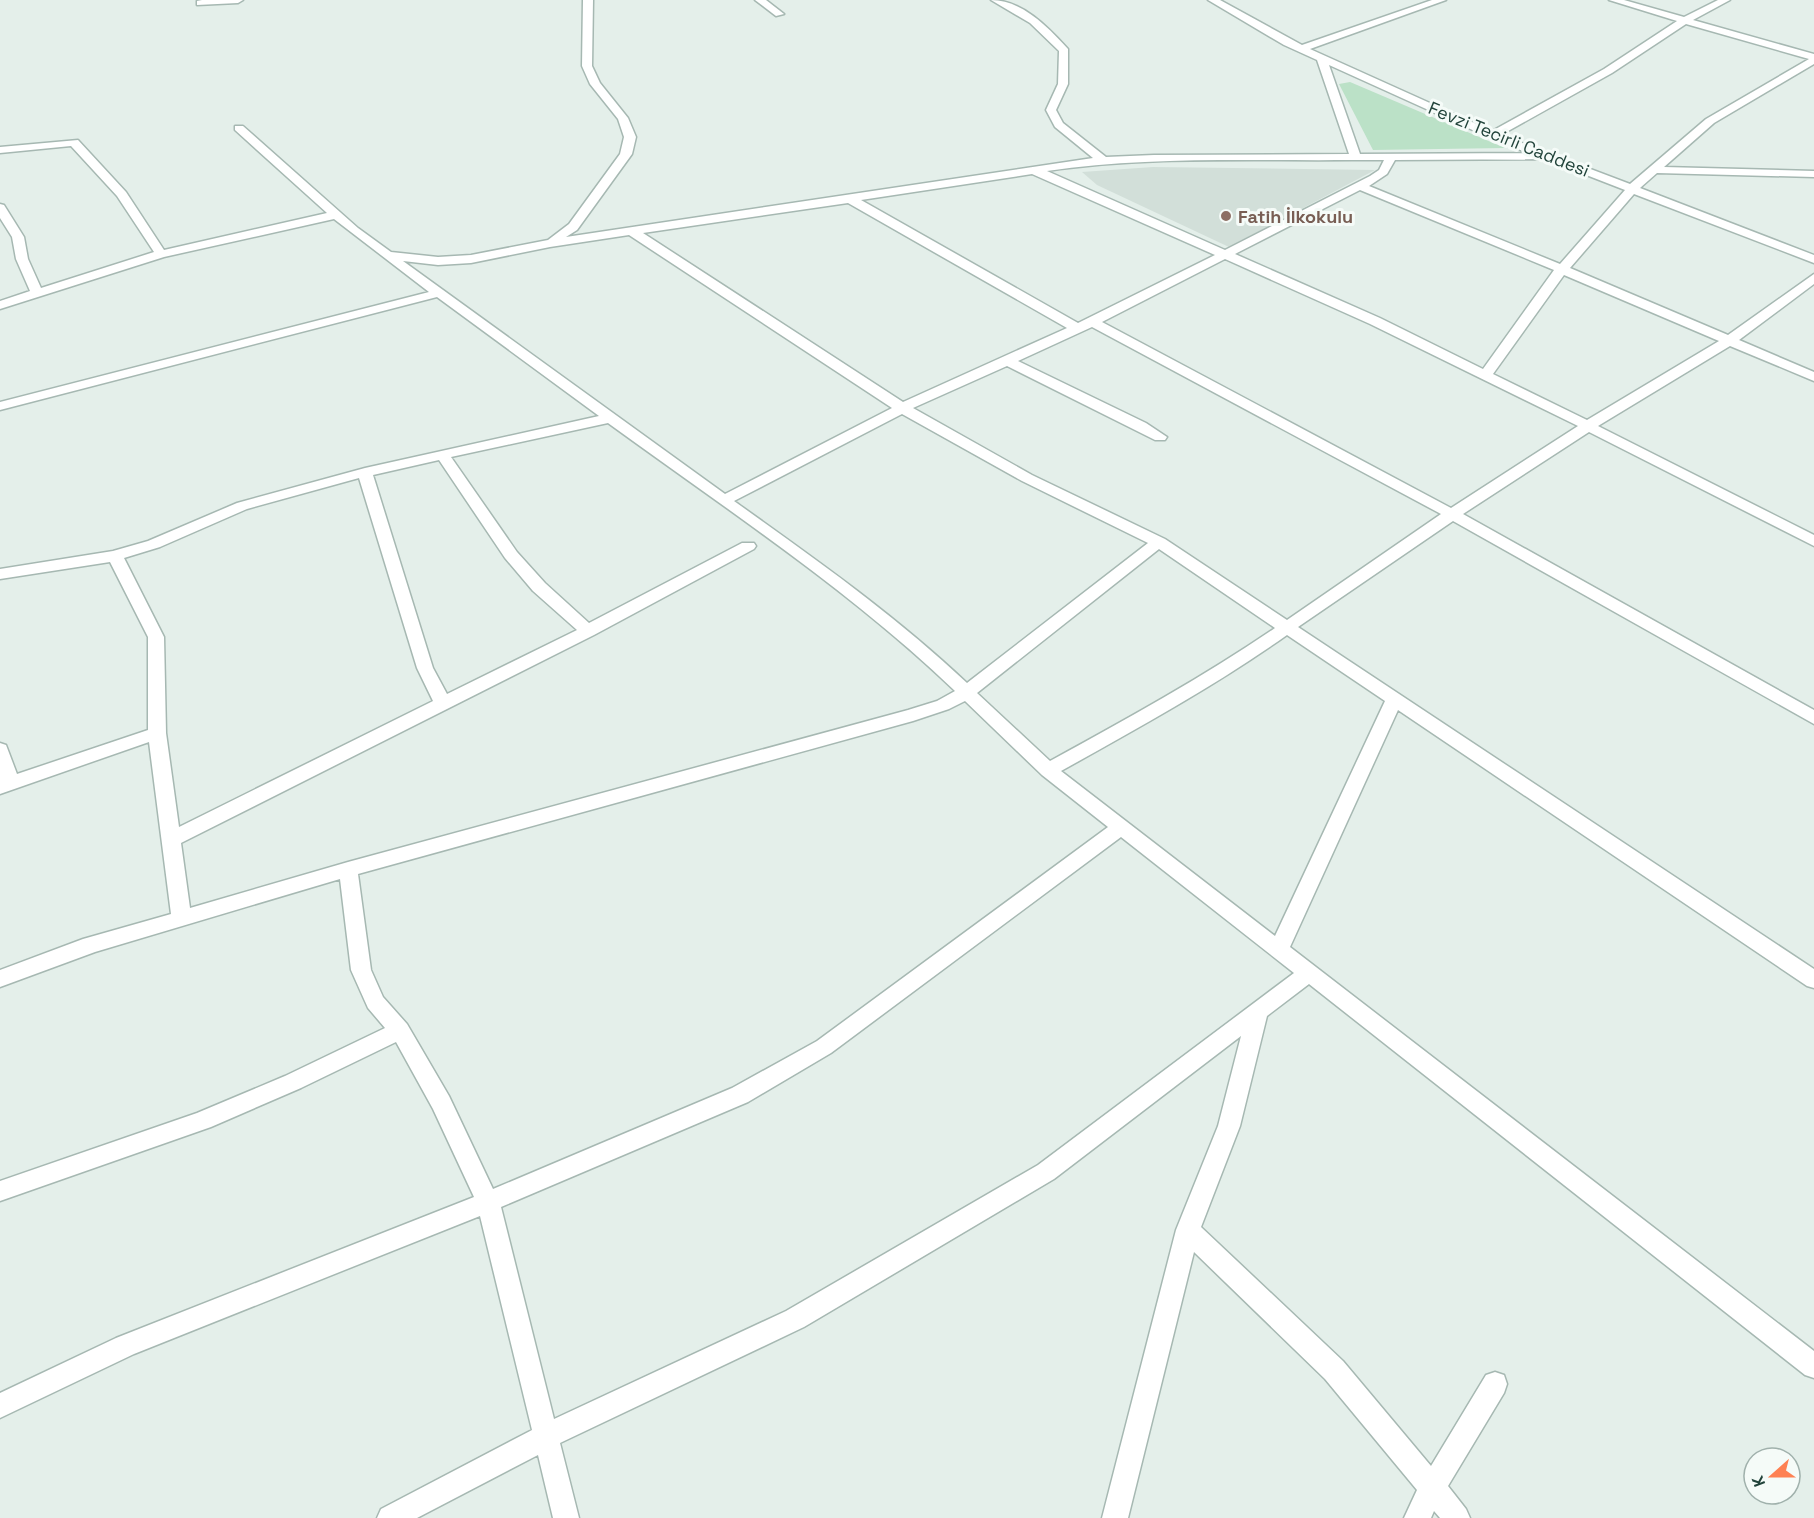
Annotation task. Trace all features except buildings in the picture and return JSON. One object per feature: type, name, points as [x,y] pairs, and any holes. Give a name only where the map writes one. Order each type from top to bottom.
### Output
[{"type":"street","points":[[200,3],[238,0]]},
{"type":"street","points":[[550,243],[573,226],[584,212],[626,154],[630,137],[623,118],[595,84],[587,66],[588,0]]},
{"type":"street","points":[[760,0],[778,14]]},
{"type":"street","points":[[996,0],[1029,16],[1064,51],[1063,84],[1051,110],[1059,125],[1104,161]]},
{"type":"street","name":"Fevzi Tecirli Caddesi","points":[[1213,0],[1301,49],[1492,135],[1814,259]]},
{"type":"street","points":[[1301,49],[1441,0]]},
{"type":"street","points":[[1614,0],[1814,59]]},
{"type":"street","points":[[1492,135],[1608,71],[1684,20],[1725,0]]},
{"type":"street","points":[[1321,57],[1356,158]]},
{"type":"street","points":[[1485,375],[1562,269],[1633,188],[1710,121],[1814,59]]},
{"type":"street","points":[[239,128],[336,215],[388,255],[818,568],[906,638],[1048,770],[1814,1366]]},
{"type":"street","points":[[0,150],[74,142],[122,194],[161,254]]},
{"type":"street","points":[[388,255],[438,261],[471,259],[629,230],[1104,161],[1154,158],[1548,156]]},
{"type":"street","points":[[724,500],[902,408],[1078,330],[1359,186],[1382,173],[1389,164],[1390,158]]},
{"type":"street","points":[[1654,170],[1814,174]]},
{"type":"street","points":[[1036,171],[1374,321],[1814,541]]},
{"type":"street","points":[[1359,186],[1562,269],[1814,377]]},
{"type":"street","points":[[850,199],[1078,330]]},
{"type":"street","points":[[0,208],[18,237],[22,259],[38,294]]},
{"type":"street","points":[[0,305],[161,254],[336,215]]},
{"type":"street","points":[[629,230],[902,408],[1027,478],[1159,542],[1814,980]]},
{"type":"street","points":[[1048,770],[1159,709],[1231,666],[1452,514],[1588,426],[1730,340],[1814,278]]},
{"type":"street","points":[[0,406],[439,293]]},
{"type":"street","points":[[1092,322],[1452,514],[1814,718]]},
{"type":"street","points":[[1008,361],[1160,437]]},
{"type":"street","points":[[0,574],[115,556],[154,544],[242,506],[365,472],[611,418]]},
{"type":"street","points":[[443,456],[511,555],[539,587],[588,631]]},
{"type":"street","points":[[365,472],[424,668],[443,703]]},
{"type":"street","points":[[0,979],[90,945],[348,868],[548,816],[943,705],[966,693],[1159,542]]},
{"type":"street","points":[[172,839],[588,631],[748,546]]},
{"type":"street","points":[[115,556],[156,636],[157,733],[181,918]]},
{"type":"street","points":[[1279,949],[1394,700]]},
{"type":"street","points":[[0,748],[5,785],[157,733]]},
{"type":"street","points":[[0,1406],[125,1346],[488,1202],[740,1095],[824,1047],[1121,827]]},
{"type":"street","points":[[348,868],[362,970],[375,1002],[400,1030],[441,1103],[488,1202],[544,1437],[566,1518]]},
{"type":"street","points":[[390,1518],[544,1437],[795,1319],[1047,1172],[1309,973]]},
{"type":"street","points":[[1115,1518],[1188,1230],[1229,1126],[1258,1011]]},
{"type":"street","points":[[0,1191],[203,1120],[293,1082],[400,1030]]},
{"type":"street","points":[[1188,1230],[1334,1370],[1457,1518]]},
{"type":"street","points":[[1418,1518],[1432,1488],[1495,1384]]},
{"type":"shaded area","name":"Fatih İlkokulu","points":[[1153,167],[1375,170],[1229,247],[1097,185],[1082,172]]},
{"type":"green space","points":[[1350,82],[1505,148],[1373,150],[1339,84]]},
{"type":"place","name":"Fatih İlkokulu","points":[[1226,216]]}]
